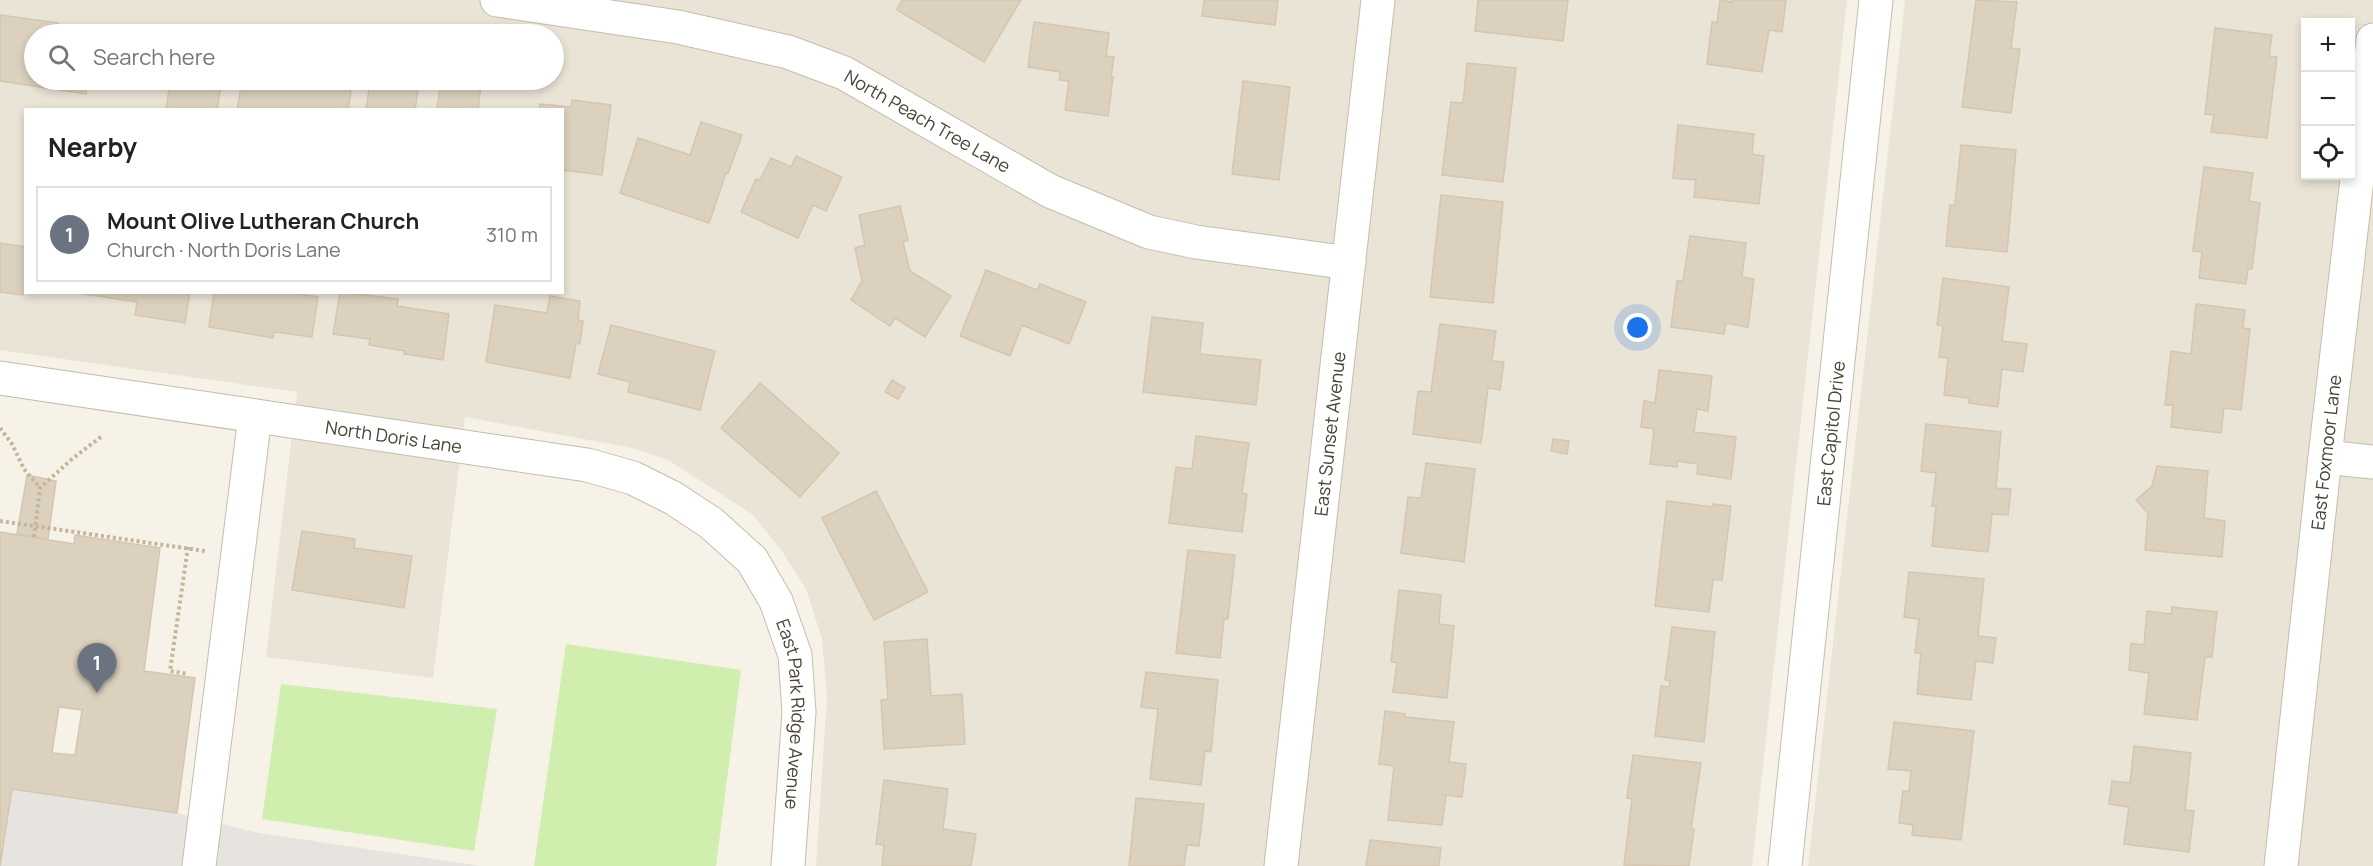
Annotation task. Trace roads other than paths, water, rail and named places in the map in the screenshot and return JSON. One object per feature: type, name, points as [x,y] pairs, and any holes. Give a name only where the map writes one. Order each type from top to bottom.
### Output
[{"type":"street","name":"North Peach Tree Lane","points":[[497,0],[678,27],[788,52],[844,73],[1050,191],[1149,232],[1196,242],[1348,263]]},
{"type":"street","name":"East Sunset Avenue","points":[[1281,866],[1378,0]]},
{"type":"street","name":"East Capitol Drive","points":[[1785,866],[1876,0]]},
{"type":"street","name":"East Foxmoor Lane","points":[[2281,866],[2373,40]]},
{"type":"street","name":"North Doris Lane","points":[[0,378],[587,465],[633,478],[673,498],[711,523],[752,560],[756,567]]},
{"type":"street","points":[[199,866],[255,416]]},
{"type":"street","points":[[2325,458],[2373,462]]},
{"type":"street","name":"East Park Ridge Avenue","points":[[756,567],[776,601],[795,655],[800,712],[788,866]]},
{"type":"place","name":"Mount Olive Lutheran Church","points":[[97,693]]}]
